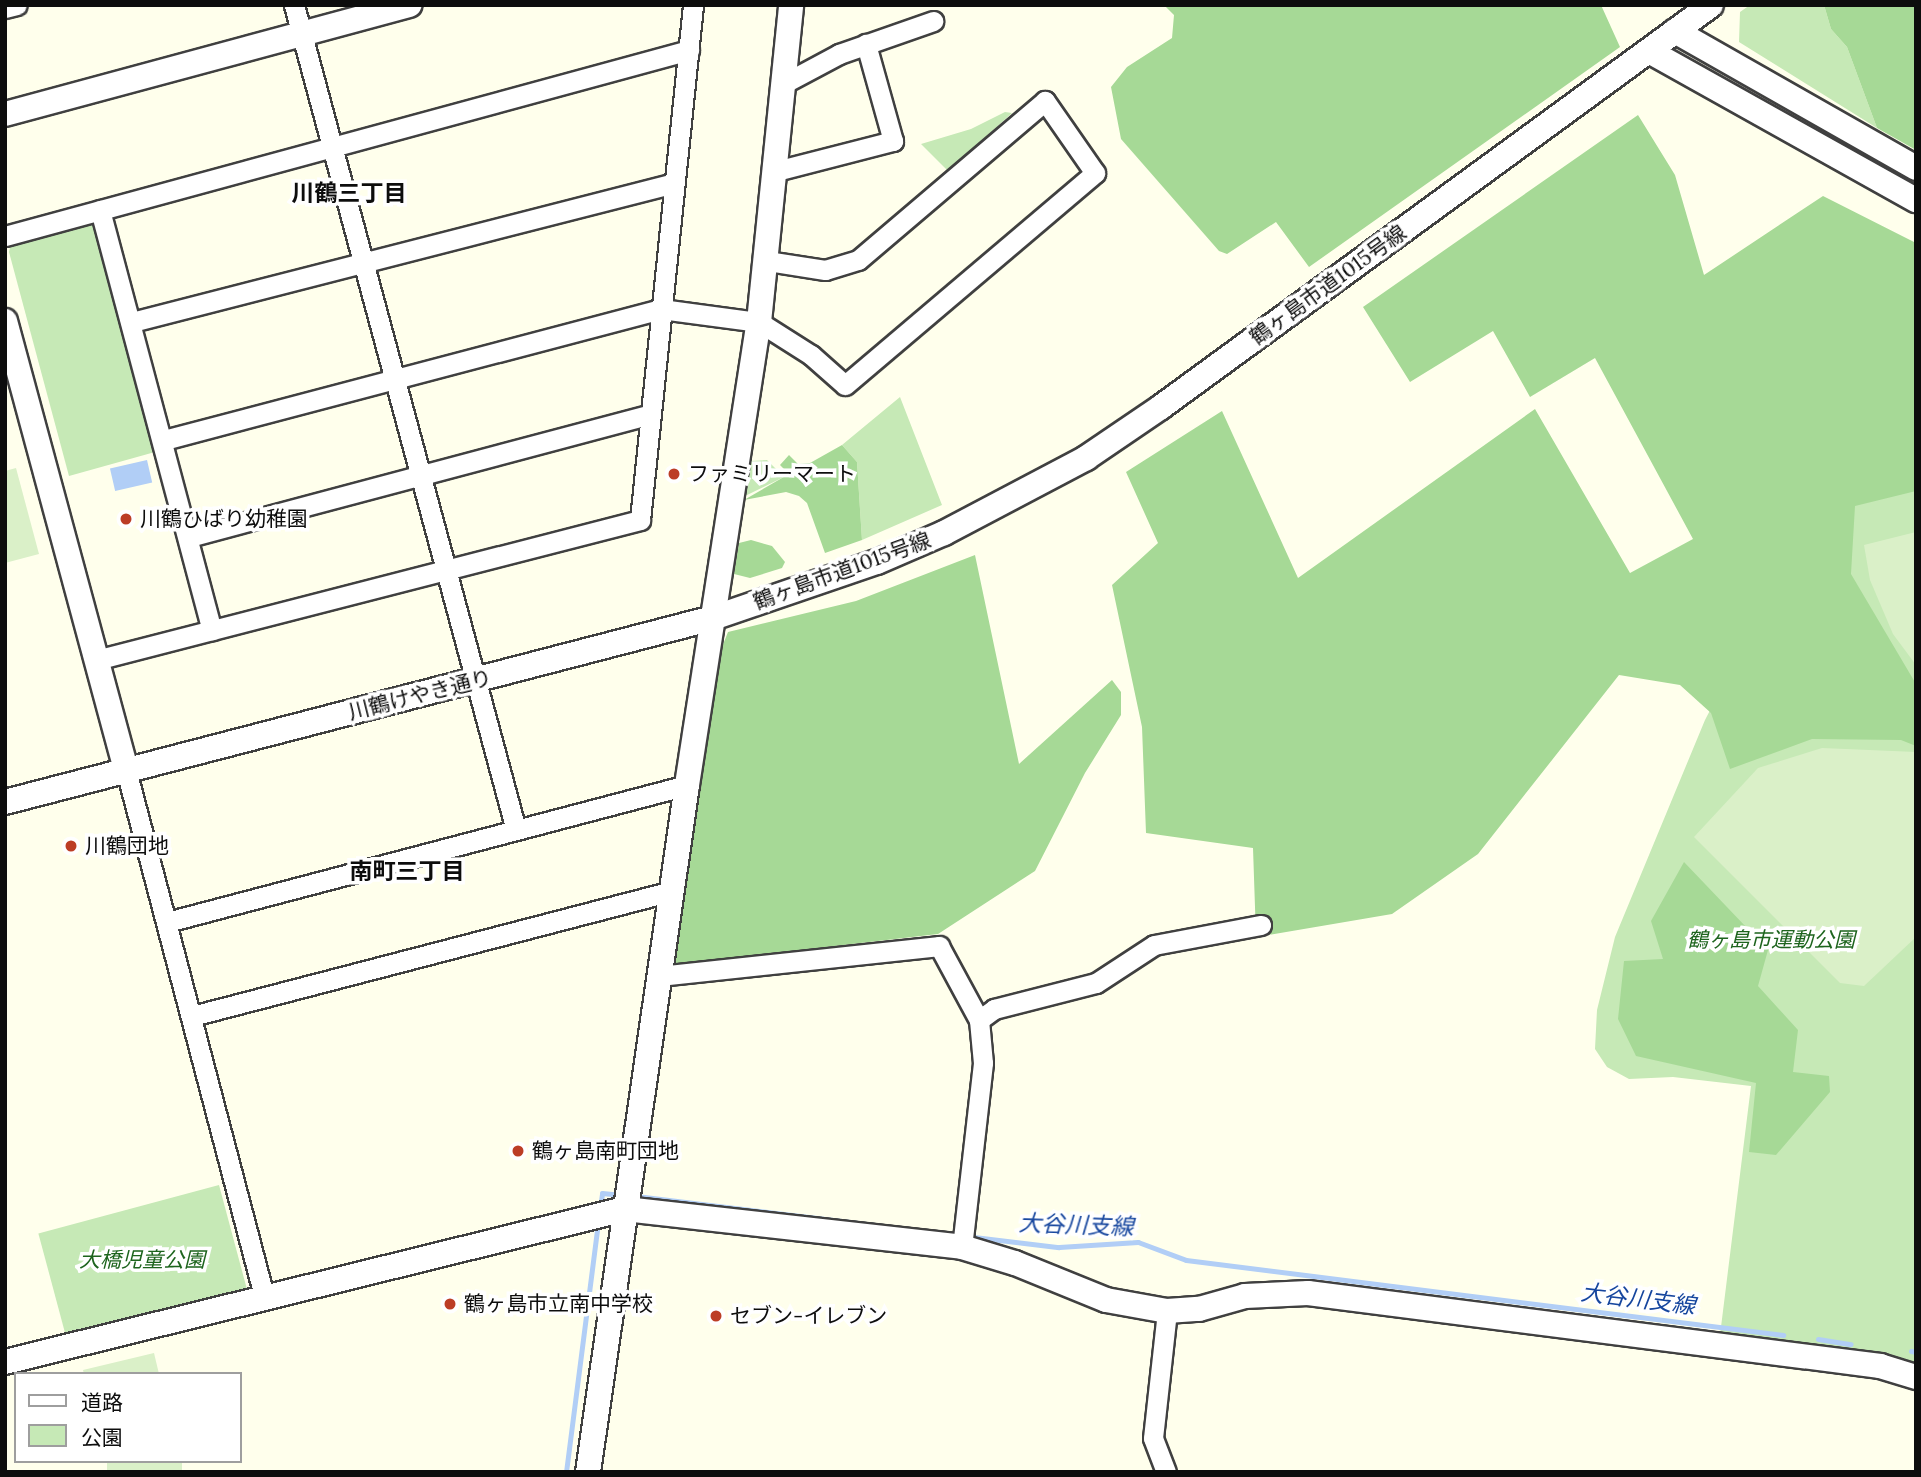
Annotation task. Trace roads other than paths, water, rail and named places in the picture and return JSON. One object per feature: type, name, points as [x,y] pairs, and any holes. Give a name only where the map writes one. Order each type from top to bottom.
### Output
[{"type":"street","points":[[5,8],[17,5]]},
{"type":"street","points":[[294,5],[516,830]]},
{"type":"street","points":[[5,114],[410,5]]},
{"type":"street","points":[[96,660],[640,520],[693,5]]},
{"type":"street","points":[[588,1472],[608,1213],[659,976],[759,322],[791,5]]},
{"type":"street","name":"鶴ヶ島市道1015号線","points":[[713,618],[888,558],[1086,458],[1711,5]]},
{"type":"street","points":[[783,84],[866,44],[933,21]]},
{"type":"street","points":[[1675,31],[1916,168]]},
{"type":"street","points":[[776,171],[893,141],[866,44]]},
{"type":"street","points":[[5,236],[689,50]]},
{"type":"street","points":[[1649,51],[1916,200]]},
{"type":"street","points":[[164,440],[393,376],[661,309],[759,322],[811,355],[845,385],[1095,173],[1045,101],[858,260],[825,270],[767,261]]},
{"type":"street","points":[[132,322],[674,183]]},
{"type":"street","points":[[100,210],[164,440],[212,630]]},
{"type":"street","points":[[5,321],[192,1016],[264,1296]]},
{"type":"street","points":[[189,537],[650,414]]},
{"type":"street","name":"川鶴けやき通り","points":[[5,802],[713,618]]},
{"type":"street","points":[[167,922],[687,785]]},
{"type":"street","points":[[192,1016],[671,891]]},
{"type":"street","points":[[979,1020],[994,1009],[1096,983],[1154,945],[1261,925]]},
{"type":"street","points":[[659,976],[939,946],[979,1020],[983,1063],[962,1247]]},
{"type":"street","points":[[5,1362],[608,1213],[962,1247],[1016,1263],[1106,1300],[1167,1311],[1199,1309],[1245,1296],[1308,1293],[1880,1366],[1916,1377]]},
{"type":"street","points":[[1166,1472],[1153,1438],[1167,1311]]},
{"type":"water","points":[[147,460],[152,482],[115,491],[110,469]]},
{"type":"waterway","name":"大谷川支線","points":[[600,1208],[602,1193],[622,1195]]},
{"type":"waterway","name":"大谷川支線","points":[[636,1196],[1059,1247],[1138,1242],[1186,1260],[1783,1335]]},
{"type":"waterway","name":"大谷川支線","points":[[566,1472],[598,1221]]},
{"type":"waterway","points":[[1818,1339],[1851,1344]]},
{"type":"waterway","points":[[1911,1351],[1916,1352]]},
{"type":"place","name":"ファミリーマート","points":[[674,474]]},
{"type":"place","name":"川鶴ひばり幼稚園","points":[[126,519]]},
{"type":"place","name":"川鶴団地","points":[[71,846]]},
{"type":"place","name":"鶴ヶ島南町団地","points":[[518,1151]]},
{"type":"place","name":"鶴ヶ島市立南中学校","points":[[450,1304]]},
{"type":"place","name":"セブン-イレブン","points":[[716,1316]]},
{"type":"district","name":"川鶴三丁目","points":[[349,193]]},
{"type":"district","name":"南町三丁目","points":[[407,871]]},
{"type":"park label","name":"鶴ヶ島市運動公園","points":[[1771,940]]},
{"type":"park label","name":"大橋児童公園","points":[[142,1260]]}]
